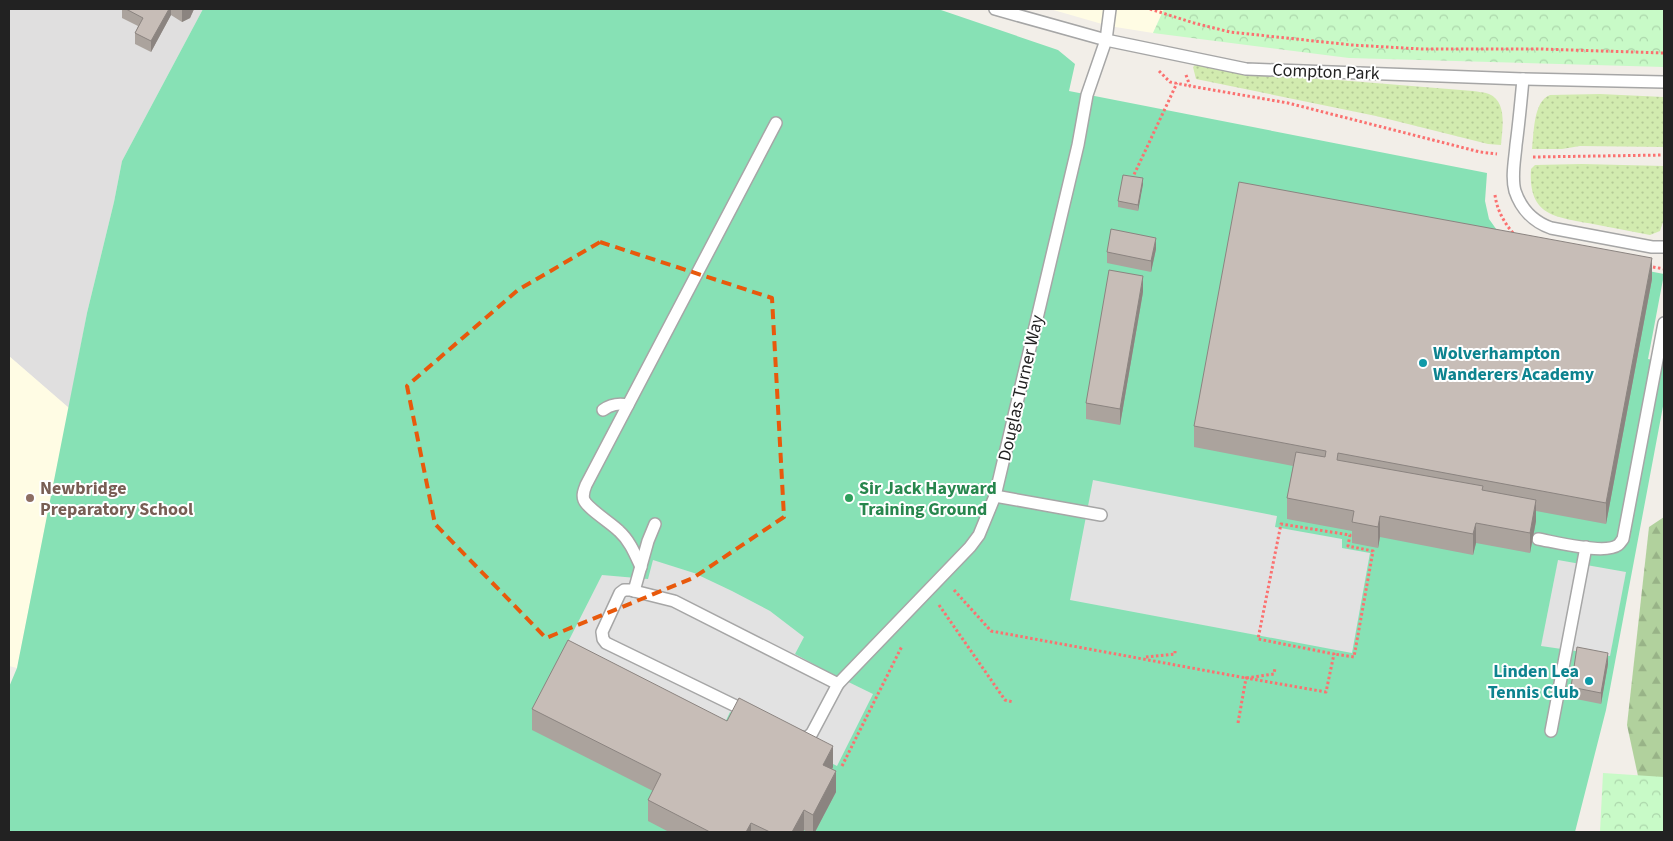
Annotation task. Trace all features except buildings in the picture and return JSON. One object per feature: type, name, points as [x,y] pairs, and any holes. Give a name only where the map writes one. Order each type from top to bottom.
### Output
[{"type":"lane","name":"Compton Park","points":[[995,9],[1106,40],[1246,69],[1664,82]]},
{"type":"lane","name":"Douglas Turner Way","points":[[790,733],[807,738],[812,733],[838,684],[970,547],[979,535],[995,496],[1078,145],[1088,95],[1106,40],[1110,9]]},
{"type":"lane","points":[[1523,79],[1514,189],[1527,213],[1539,224],[1551,228],[1652,247],[1664,247]]},
{"type":"lane","points":[[640,567],[633,548],[620,532],[584,502],[583,495],[586,485],[776,123]]},
{"type":"lane","points":[[1538,539],[1597,549],[1619,545],[1623,539],[1664,322]]},
{"type":"lane","points":[[603,410],[610,405],[628,405]]},
{"type":"lane","points":[[995,496],[1101,515]]},
{"type":"lane","points":[[634,591],[648,541],[655,524]]},
{"type":"lane","points":[[1551,731],[1586,547]]},
{"type":"lane","points":[[755,716],[606,643],[602,632],[620,593],[624,590],[634,591],[674,601],[838,684]]},
{"type":"path","points":[[1150,9],[1230,32],[1352,45],[1664,53]]},
{"type":"path","points":[[1180,55],[1190,86],[1288,103],[1480,152]]},
{"type":"path","points":[[1131,182],[1177,83]]},
{"type":"path","points":[[1531,157],[1664,155]]},
{"type":"path","points":[[1281,524],[1350,535],[1348,546],[1373,551],[1354,657],[1334,654],[1258,639],[1281,524]]},
{"type":"path","points":[[950,586],[991,631],[1246,678],[1326,692],[1334,654]]},
{"type":"path","points":[[936,600],[1005,700],[1014,702]]},
{"type":"path","points":[[842,766],[904,643]]},
{"type":"path","points":[[1140,658],[1174,654],[1175,651]]},
{"type":"path","points":[[1246,678],[1274,674],[1275,668]]},
{"type":"path","points":[[1238,723],[1246,678]]},
{"type":"highlighted area","points":[[600,242],[772,298],[784,517],[693,578],[546,638],[435,524],[407,386],[518,290]]},
{"type":"shaded area","points":[[9,9],[203,9],[122,161],[87,313],[69,408],[9,356]]},
{"type":"shaded area","points":[[1050,9],[1164,9],[1153,33],[1109,26]]},
{"type":"shaded area","name":"Newbridge Preparatory School","points":[[9,356],[69,408],[17,668],[9,666]]},
{"type":"shaded area","points":[[1093,480],[1277,516],[1275,527],[1342,539],[1342,548],[1370,553],[1352,653],[1070,600]]},
{"type":"shaded area","points":[[653,560],[694,573],[770,611],[804,637],[795,654],[873,694],[837,766],[730,712],[722,729],[565,648],[602,575],[648,579]]},
{"type":"shaded area","points":[[1558,560],[1626,572],[1610,656],[1541,646]]},
{"type":"green space","name":"Sir Jack Hayward Training Ground","points":[[203,9],[938,9],[1058,50],[1075,64],[1069,91],[1487,173],[1485,201],[1489,219],[1499,233],[1528,248],[1664,274],[1648,359],[1664,362],[1664,401],[1606,710],[1575,832],[9,832],[9,687],[17,668],[87,313],[122,161]]},
{"type":"green space","points":[[1164,9],[1664,9],[1664,67],[1349,58],[1153,33]]},
{"type":"green space","points":[[1196,64],[1246,75],[1338,80],[1487,93],[1495,98],[1501,110],[1503,124],[1501,145],[1488,144],[1376,116],[1196,79],[1193,67]]},
{"type":"green space","points":[[1600,94],[1664,97],[1664,147],[1580,146],[1562,149],[1532,149],[1535,119],[1544,98],[1550,95]]},
{"type":"green space","points":[[1535,165],[1664,166],[1664,219],[1660,231],[1650,235],[1567,219],[1547,212],[1539,205],[1531,185],[1531,169]]},
{"type":"green space","points":[[1664,517],[1664,778],[1638,776],[1627,725],[1649,527]]},
{"type":"green space","points":[[1603,773],[1664,777],[1664,832],[1600,832]]},
{"type":"place","name":"Wolverhampton Wanderers Academy","points":[[1423,363]]},
{"type":"place","name":"Newbridge Preparatory School","points":[[30,498]]},
{"type":"place","name":"Sir Jack Hayward Training Ground","points":[[849,498]]},
{"type":"place","name":"Linden Lea Tennis Club","points":[[1589,681]]}]
